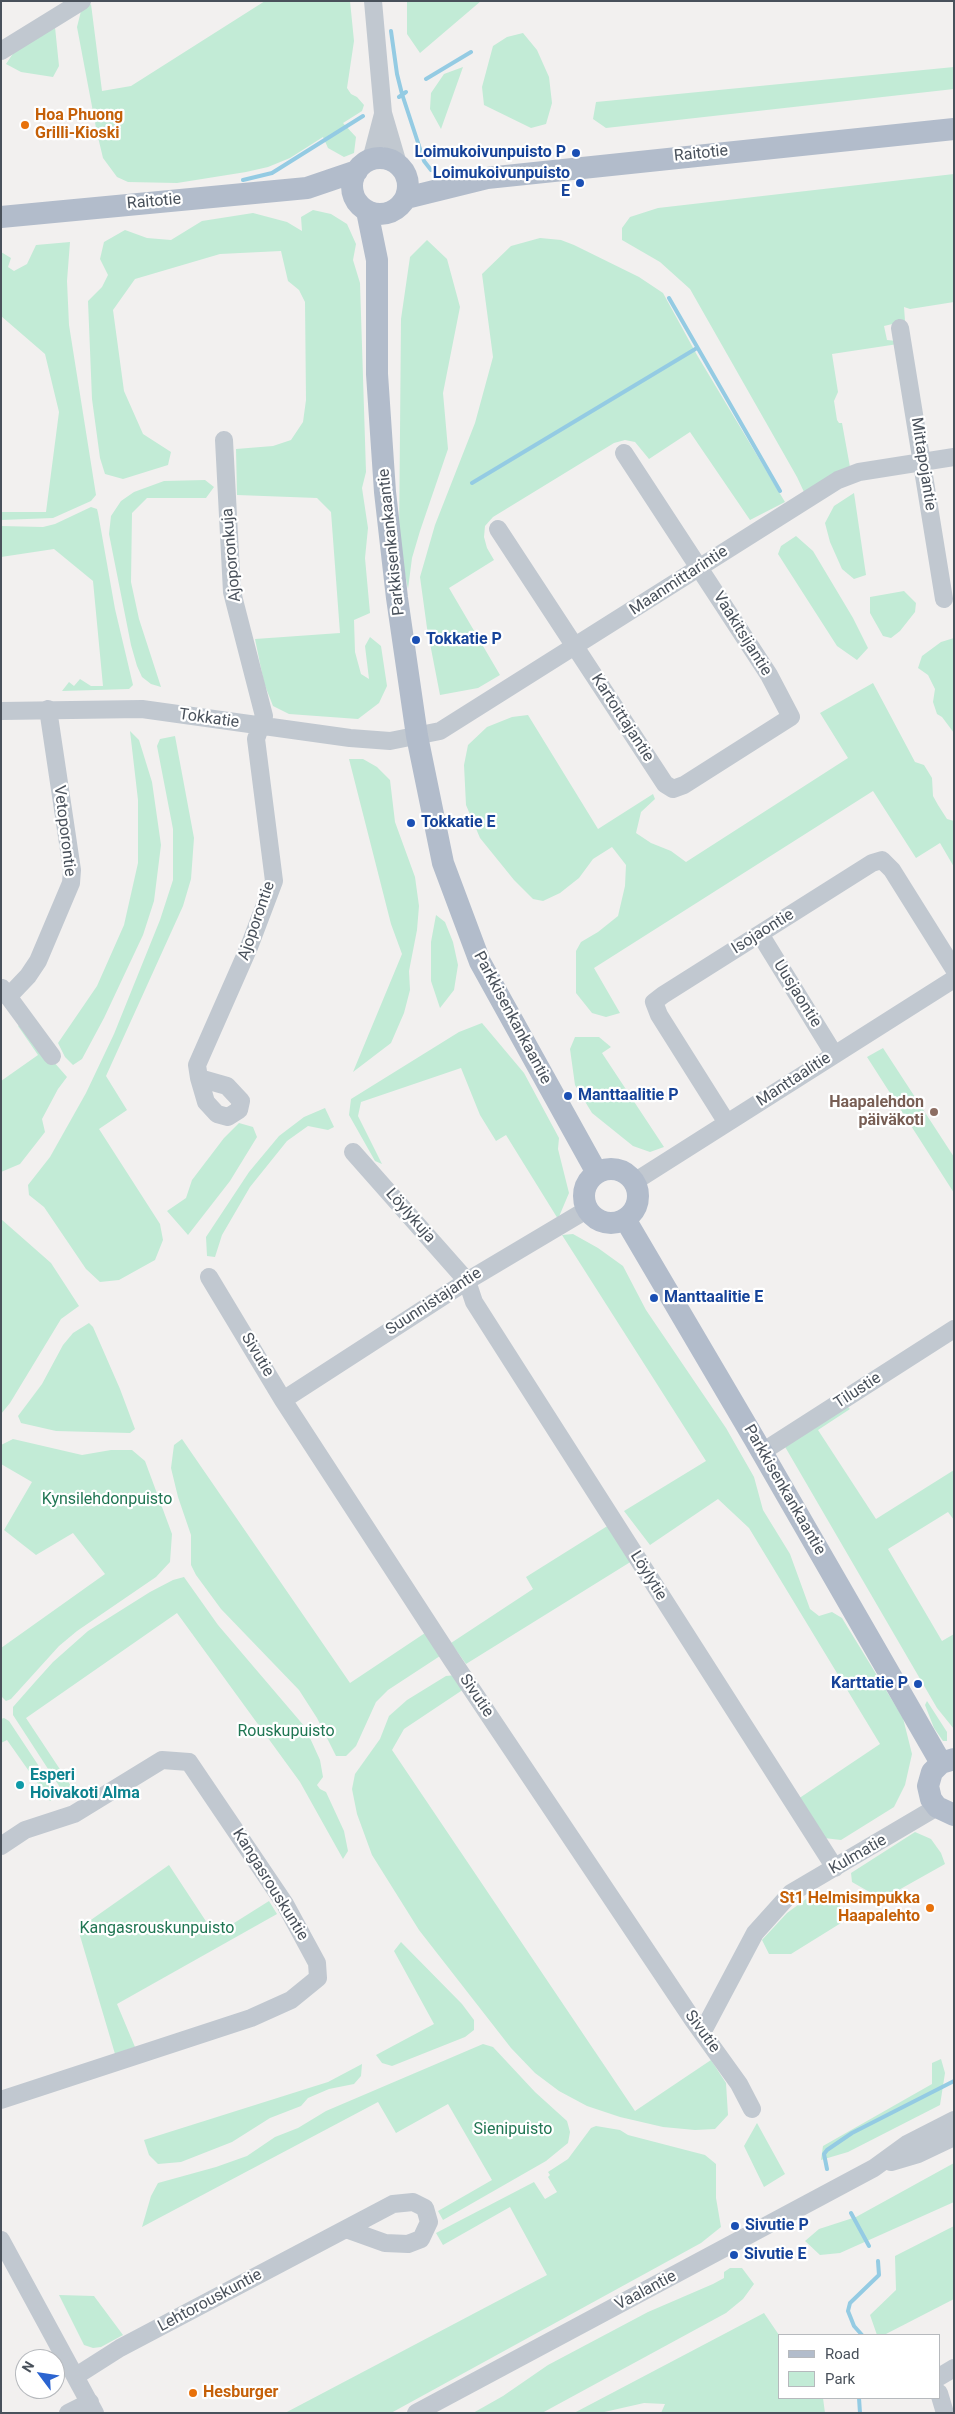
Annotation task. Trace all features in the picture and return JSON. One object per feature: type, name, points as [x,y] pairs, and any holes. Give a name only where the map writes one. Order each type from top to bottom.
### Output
[{"type":"main road","name":"Raitotie","points":[[400,205],[450,186],[487,178],[954,129]]},
{"type":"main road","points":[[401,167],[409,189],[400,205],[385,214],[361,204],[352,189],[364,165],[380,158],[450,186]]},
{"type":"main road","name":"Raitotie","points":[[1,217],[307,188],[364,165]]},
{"type":"main road","name":"Raitotie","points":[[307,188],[361,204]]},
{"type":"main road","name":"Parkkisenkankaantie","points":[[361,204],[377,260],[377,374],[385,492],[416,736],[443,863],[480,962],[597,1173]]},
{"type":"main road","name":"Parkkisenkankaantie","points":[[377,260],[400,205]]},
{"type":"main road","points":[[609,1169],[619,1170],[634,1182],[638,1194],[637,1203],[631,1214],[625,1219],[608,1223],[599,1220],[588,1209],[584,1196],[585,1189],[589,1180],[597,1173],[609,1169]]},
{"type":"main road","name":"Parkkisenkankaantie","points":[[625,1219],[762,1452],[948,1761]]},
{"type":"main road","points":[[945,1811],[931,1799],[928,1786],[932,1772],[948,1761]]},
{"type":"street","points":[[1,51],[82,1]]},
{"type":"street","points":[[372,1],[383,113],[401,167]]},
{"type":"street","points":[[364,165],[383,113]]},
{"type":"street","name":"Mittapojantie","points":[[900,328],[944,600]]},
{"type":"street","name":"Ajoporonkuja","points":[[224,440],[232,592],[264,716],[260,726]]},
{"type":"street","name":"Vaakitsijantie","points":[[624,453],[700,567],[769,676],[790,717]]},
{"type":"street","name":"Maanmittarintie","points":[[416,736],[440,731],[849,475],[954,458]]},
{"type":"street","name":"Kartoittajantie","points":[[498,529],[665,784],[673,789],[684,785],[790,717]]},
{"type":"street","name":"Vetoporontie","points":[[5,992],[28,976],[38,961],[71,884],[72,870],[48,709]]},
{"type":"street","name":"Tokkatie","points":[[1,711],[142,709],[350,738],[390,741],[416,736]]},
{"type":"street","name":"Ajoporontie","points":[[199,1078],[197,1065],[249,948],[274,880],[256,739],[260,726]]},
{"type":"street","name":"Isojaontie","points":[[728,1123],[660,1015],[654,1002],[872,863],[882,860],[892,870],[954,969]]},
{"type":"street","name":"Uusjaontie","points":[[760,934],[834,1054]]},
{"type":"street","name":"Manttaalitie","points":[[634,1182],[954,979]]},
{"type":"street","points":[[5,992],[52,1056]]},
{"type":"street","name":"Löylykuja","points":[[353,1152],[466,1280]]},
{"type":"street","name":"Suunnistajantie","points":[[283,1400],[466,1280],[588,1209]]},
{"type":"street","name":"Sivutie","points":[[209,1277],[283,1400],[452,1660],[687,2012],[703,2031],[739,2084],[752,2109]]},
{"type":"street","name":"Löylytie","points":[[466,1280],[474,1302],[835,1868]]},
{"type":"street","name":"Tilustie","points":[[762,1452],[954,1330]]},
{"type":"street","name":"Kangasrouskuntie","points":[[1,1846],[25,1830],[74,1814],[162,1760],[189,1762],[285,1904],[317,1963],[318,1978],[291,2000],[251,2018],[1,2100]]},
{"type":"street","name":"Kulmatie","points":[[703,2031],[755,1933],[791,1893],[945,1811]]},
{"type":"street","name":"Vaalantie","points":[[416,2413],[874,2168],[907,2144],[954,2120]]},
{"type":"street","name":"Vaalantie","points":[[874,2168],[918,2154],[954,2137]]},
{"type":"street","name":"Lehtorouskuntie","points":[[76,2376],[120,2348],[346,2229]]},
{"type":"street","points":[[1,2240],[92,2407],[68,2413]]},
{"type":"street","points":[[940,2376],[954,2368]]},
{"type":"street","points":[[940,2396],[945,2413]]},
{"type":"green space","points":[[265,1],[350,1],[354,41],[347,88],[364,105],[362,111],[343,123],[356,137],[354,153],[344,157],[328,148],[323,137],[290,158],[268,167],[246,172],[177,183],[128,182],[117,177],[103,158],[97,133],[77,27],[81,11],[91,4],[102,91],[131,86]]},
{"type":"green space","points":[[407,1],[481,1],[420,53],[407,34]]},
{"type":"green space","points":[[55,27],[59,66],[53,77],[21,72],[6,64],[14,52]]},
{"type":"green space","points":[[523,33],[537,50],[549,77],[552,103],[546,124],[531,128],[484,105],[482,87],[493,46],[507,37]]},
{"type":"green space","points":[[463,67],[441,129],[430,109],[431,93],[444,74]]},
{"type":"green space","points":[[954,67],[954,89],[606,128],[593,119],[596,102]]},
{"type":"green space","points":[[954,174],[954,302],[910,309],[904,307],[905,321],[884,326],[887,340],[897,341],[898,344],[832,354],[838,392],[834,401],[837,420],[839,423],[842,423],[850,467],[804,492],[690,289],[660,262],[622,240],[622,228],[630,217],[658,208]]},
{"type":"green space","points":[[313,210],[331,214],[347,224],[356,244],[353,260],[360,283],[366,472],[362,488],[368,528],[365,558],[370,613],[354,620],[355,652],[361,674],[369,679],[365,646],[370,637],[381,646],[387,686],[379,703],[358,719],[289,714],[273,706],[264,683],[255,639],[340,633],[331,512],[317,498],[237,495],[236,449],[273,446],[291,440],[303,422],[306,400],[305,302],[299,290],[288,281],[281,251],[220,254],[135,279],[113,310],[124,391],[143,434],[171,452],[168,465],[123,479],[105,474],[100,458],[92,399],[88,301],[102,287],[108,275],[100,259],[104,242],[125,230],[147,238],[171,240],[202,221],[253,213],[287,222],[302,231],[301,217]]},
{"type":"green space","points":[[540,238],[561,240],[574,245],[639,277],[663,293],[697,355],[785,502],[750,520],[690,432],[649,459],[635,442],[625,440],[614,443],[493,517],[485,526],[484,537],[487,548],[494,560],[449,588],[500,675],[478,688],[440,695],[427,628],[420,577],[435,525],[475,423],[493,357],[482,274],[511,246]]},
{"type":"green space","points":[[427,240],[447,259],[460,307],[443,393],[448,449],[412,558],[408,589],[399,544],[401,319],[410,257]]},
{"type":"green space","points":[[70,242],[67,281],[69,325],[96,495],[91,501],[53,518],[1,520],[1,512],[46,512],[59,412],[45,354],[1,316],[1,252],[11,258],[8,267],[14,271],[27,264],[36,245]]},
{"type":"green space","points":[[205,480],[214,487],[206,498],[147,498],[132,513],[131,582],[139,619],[161,687],[151,684],[142,677],[137,666],[131,645],[109,534],[111,516],[121,501],[134,492],[164,481]]},
{"type":"green space","points":[[854,493],[866,575],[854,579],[842,569],[830,542],[825,523],[834,506]]},
{"type":"green space","points":[[91,507],[97,509],[98,513],[115,609],[133,685],[129,689],[62,691],[69,682],[74,686],[80,679],[91,686],[103,686],[93,581],[54,549],[1,557],[1,526],[43,527],[55,524]]},
{"type":"green space","points":[[796,536],[813,551],[853,618],[868,648],[857,660],[837,646],[778,554],[781,546]]},
{"type":"green space","points":[[904,591],[916,603],[915,612],[900,631],[891,638],[883,636],[870,613],[870,597]]},
{"type":"green space","points":[[954,638],[954,733],[942,717],[937,714],[933,702],[935,689],[928,675],[918,668],[922,656],[941,642]]},
{"type":"green space","points":[[873,683],[915,762],[924,765],[932,778],[933,796],[938,805],[947,819],[954,821],[954,867],[940,843],[916,858],[873,791],[594,968],[620,1013],[606,1017],[592,1013],[576,993],[576,951],[581,942],[598,932],[618,916],[625,886],[626,865],[612,847],[593,859],[579,878],[560,893],[543,901],[533,899],[514,880],[480,838],[466,805],[464,765],[468,745],[487,727],[512,717],[528,715],[598,829],[653,794],[655,799],[641,812],[636,833],[651,843],[671,851],[686,862],[848,758],[820,713]]},
{"type":"green space","points":[[130,731],[139,740],[152,782],[161,845],[154,901],[143,935],[104,1018],[82,1059],[73,1065],[65,1057],[58,1043],[97,986],[124,925],[138,863],[138,800]]},
{"type":"green space","points":[[175,736],[194,838],[191,879],[183,906],[106,1076],[127,1110],[99,1129],[160,1224],[163,1240],[155,1260],[119,1280],[100,1282],[86,1269],[44,1207],[29,1195],[28,1185],[50,1157],[86,1093],[114,1034],[160,920],[173,880],[173,829],[157,746],[160,739]]},
{"type":"green space","points":[[349,759],[363,759],[377,767],[390,780],[395,822],[415,877],[419,906],[417,930],[409,971],[410,990],[404,1013],[391,1043],[353,1072],[402,954],[391,924]]},
{"type":"green space","points":[[436,915],[445,922],[453,942],[458,965],[454,990],[440,1008],[431,981],[431,942]]},
{"type":"green space","points":[[24,1022],[46,1053],[67,1077],[58,1089],[42,1119],[45,1132],[20,1164],[1,1172],[1,1081],[38,1055],[18,1026]]},
{"type":"green space","points":[[482,1023],[524,1073],[559,1138],[558,1149],[569,1193],[558,1219],[506,1135],[496,1141],[480,1115],[461,1068],[361,1102],[358,1116],[382,1164],[375,1161],[349,1115],[351,1099],[459,1032]]},
{"type":"green space","points":[[575,1037],[599,1037],[611,1047],[602,1053],[664,1147],[650,1152],[633,1146],[592,1113],[575,1085],[570,1049]]},
{"type":"green space","points":[[883,1048],[954,1157],[954,1193],[867,1057]]},
{"type":"green space","points":[[325,1108],[334,1127],[328,1130],[308,1126],[287,1141],[250,1187],[222,1235],[215,1257],[207,1256],[206,1237],[249,1172],[279,1136],[304,1117]]},
{"type":"green space","points":[[239,1123],[253,1127],[257,1137],[230,1181],[188,1235],[167,1211],[186,1198],[192,1180],[224,1138]]},
{"type":"green space","points":[[1,1219],[51,1263],[79,1306],[61,1319],[10,1403],[1,1414]]},
{"type":"green space","points":[[573,1234],[598,1248],[623,1266],[646,1310],[726,1428],[754,1477],[763,1510],[790,1554],[810,1609],[819,1616],[832,1612],[842,1618],[903,1718],[912,1754],[905,1785],[894,1807],[841,1840],[824,1838],[798,1799],[880,1744],[749,1528],[718,1499],[650,1545],[624,1511],[706,1461],[562,1235]]},
{"type":"green space","points":[[89,1323],[93,1327],[120,1389],[135,1429],[130,1433],[56,1431],[21,1423],[18,1416],[42,1384],[63,1345],[73,1333]]},
{"type":"green space","points":[[847,1406],[850,1409],[818,1430],[876,1519],[954,1470],[954,1520],[948,1512],[888,1549],[942,1641],[954,1634],[954,1729],[937,1708],[784,1445]]},
{"type":"green space","name":"Kynsilehdonpuisto","points":[[13,1439],[82,1455],[111,1450],[132,1450],[145,1461],[172,1534],[170,1562],[156,1577],[77,1631],[59,1646],[11,1699],[6,1701],[1,1696],[1,1648],[105,1574],[73,1533],[36,1555],[4,1530],[32,1482],[1,1464],[1,1445]]},
{"type":"green space","points":[[182,1439],[350,1683],[425,1633],[440,1656],[388,1690],[376,1702],[356,1746],[346,1756],[336,1756],[317,1718],[299,1690],[221,1609],[196,1575],[191,1565],[191,1535],[178,1497],[171,1468],[174,1445]]},
{"type":"green space","points":[[609,1525],[632,1561],[466,1664],[451,1643],[533,1589],[526,1577]]},
{"type":"green space","name":"Rouskupuisto","points":[[184,1577],[218,1625],[305,1727],[320,1760],[323,1777],[317,1785],[326,1792],[344,1831],[348,1851],[343,1859],[300,1782],[177,1613],[26,1718],[71,1786],[63,1792],[13,1715],[13,1707],[35,1682],[53,1662],[88,1631],[150,1592],[173,1580]]},
{"type":"green space","points":[[456,1675],[464,1689],[404,1729],[392,1750],[635,2111],[711,2060],[726,2083],[728,2115],[715,2129],[695,2130],[663,2127],[620,2117],[587,2106],[559,2091],[535,2073],[511,2048],[419,1930],[372,1855],[357,1814],[352,1789],[355,1774],[380,1739],[389,1716],[407,1700],[446,1676]]},
{"type":"green space","points":[[927,1701],[947,1732],[947,1741],[943,1741],[934,1728],[925,1705]]},
{"type":"green space","points":[[4,1718],[9,1721],[58,1795],[50,1801],[7,1740],[1,1743],[1,1719]]},
{"type":"green space","points":[[915,1832],[931,1839],[941,1853],[945,1864],[888,1896],[873,1894],[852,1882],[851,1873]]},
{"type":"green space","name":"Kangasrouskunpuisto","points":[[169,1865],[215,1935],[269,1901],[277,1914],[117,2004],[135,2047],[115,2054],[78,1929]]},
{"type":"green space","points":[[814,1893],[830,1893],[840,1905],[841,1923],[791,1954],[769,1954],[762,1940],[787,1913]]},
{"type":"green space","points":[[401,1942],[462,2004],[474,2020],[474,2030],[465,2037],[392,2066],[382,2063],[376,2055],[434,2024],[394,1951]]},
{"type":"green space","name":"Sienipuisto","points":[[483,2044],[493,2047],[535,2092],[567,2121],[570,2132],[568,2143],[546,2161],[443,2220],[438,2211],[492,2180],[448,2104],[396,2133],[378,2102],[142,2227],[151,2196],[158,2183],[216,2167],[247,2156],[275,2137],[298,2128],[326,2111]]},
{"type":"green space","points":[[941,2059],[945,2073],[940,2105],[848,2152],[821,2160],[823,2146],[932,2084],[932,2063]]},
{"type":"green space","points":[[362,2064],[361,2076],[354,2084],[329,2089],[308,2098],[301,2106],[270,2118],[232,2142],[181,2162],[158,2164],[149,2155],[144,2140],[328,2082]]},
{"type":"green space","points":[[757,2123],[785,2174],[764,2187],[744,2146]]},
{"type":"green space","points":[[596,2126],[620,2130],[628,2135],[705,2155],[716,2164],[716,2198],[721,2227],[701,2243],[391,2413],[285,2413],[547,2275],[510,2207],[443,2245],[436,2233],[534,2182],[545,2199],[557,2192],[548,2177],[550,2175],[548,2172],[568,2159],[591,2128]]},
{"type":"green space","points":[[954,2163],[954,2202],[840,2253],[820,2255],[805,2241],[819,2229],[856,2217]]},
{"type":"green space","points":[[954,2226],[954,2299],[886,2334],[877,2334],[870,2315],[896,2290],[895,2256]]},
{"type":"green space","points":[[730,2268],[742,2268],[754,2284],[743,2299],[726,2313],[542,2413],[473,2413],[503,2396],[548,2365],[648,2312],[724,2278],[724,2272]]},
{"type":"green space","points":[[59,2295],[94,2296],[123,2335],[101,2347],[93,2348],[84,2345]]},
{"type":"green space","points":[[764,2313],[778,2334],[778,2399],[823,2399],[825,2413],[661,2413],[665,2404],[644,2403],[600,2413],[574,2413]]},
{"type":"waterway","points":[[391,31],[402,94],[424,161],[431,170]]},
{"type":"waterway","points":[[426,79],[471,52]]},
{"type":"waterway","points":[[399,97],[406,92]]},
{"type":"waterway","points":[[243,180],[272,173],[363,116]]},
{"type":"waterway","points":[[669,298],[780,491]]},
{"type":"waterway","points":[[472,483],[697,348]]},
{"type":"waterway","points":[[827,2169],[824,2154],[827,2150],[852,2133],[954,2081]]},
{"type":"waterway","points":[[851,2213],[869,2246]]},
{"type":"waterway","points":[[861,2334],[854,2326],[848,2311],[850,2303],[879,2275],[878,2261]]},
{"type":"waterway","points":[[859,2399],[860,2413]]},
{"type":"place","name":"Hoa Phuong Grilli-Kioski","points":[[25,125]]},
{"type":"place","name":"Loimukoivunpuisto P","points":[[576,153]]},
{"type":"place","name":"Loimukoivunpuisto E","points":[[580,183]]},
{"type":"place","name":"Tokkatie P","points":[[416,640]]},
{"type":"place","name":"Tokkatie E","points":[[411,823]]},
{"type":"place","name":"Manttaalitie P","points":[[568,1096]]},
{"type":"place","name":"Haapalehdon päiväkoti","points":[[934,1112]]},
{"type":"place","name":"Manttaalitie E","points":[[654,1298]]},
{"type":"place","name":"Karttatie P","points":[[918,1684]]},
{"type":"place","name":"Esperi Hoivakoti Alma","points":[[20,1785]]},
{"type":"place","name":"St1 Helmisimpukka Haapalehto","points":[[930,1908]]},
{"type":"place","name":"Sivutie P","points":[[735,2226]]},
{"type":"place","name":"Sivutie E","points":[[734,2255]]},
{"type":"place","name":"Hesburger","points":[[193,2393]]}]
